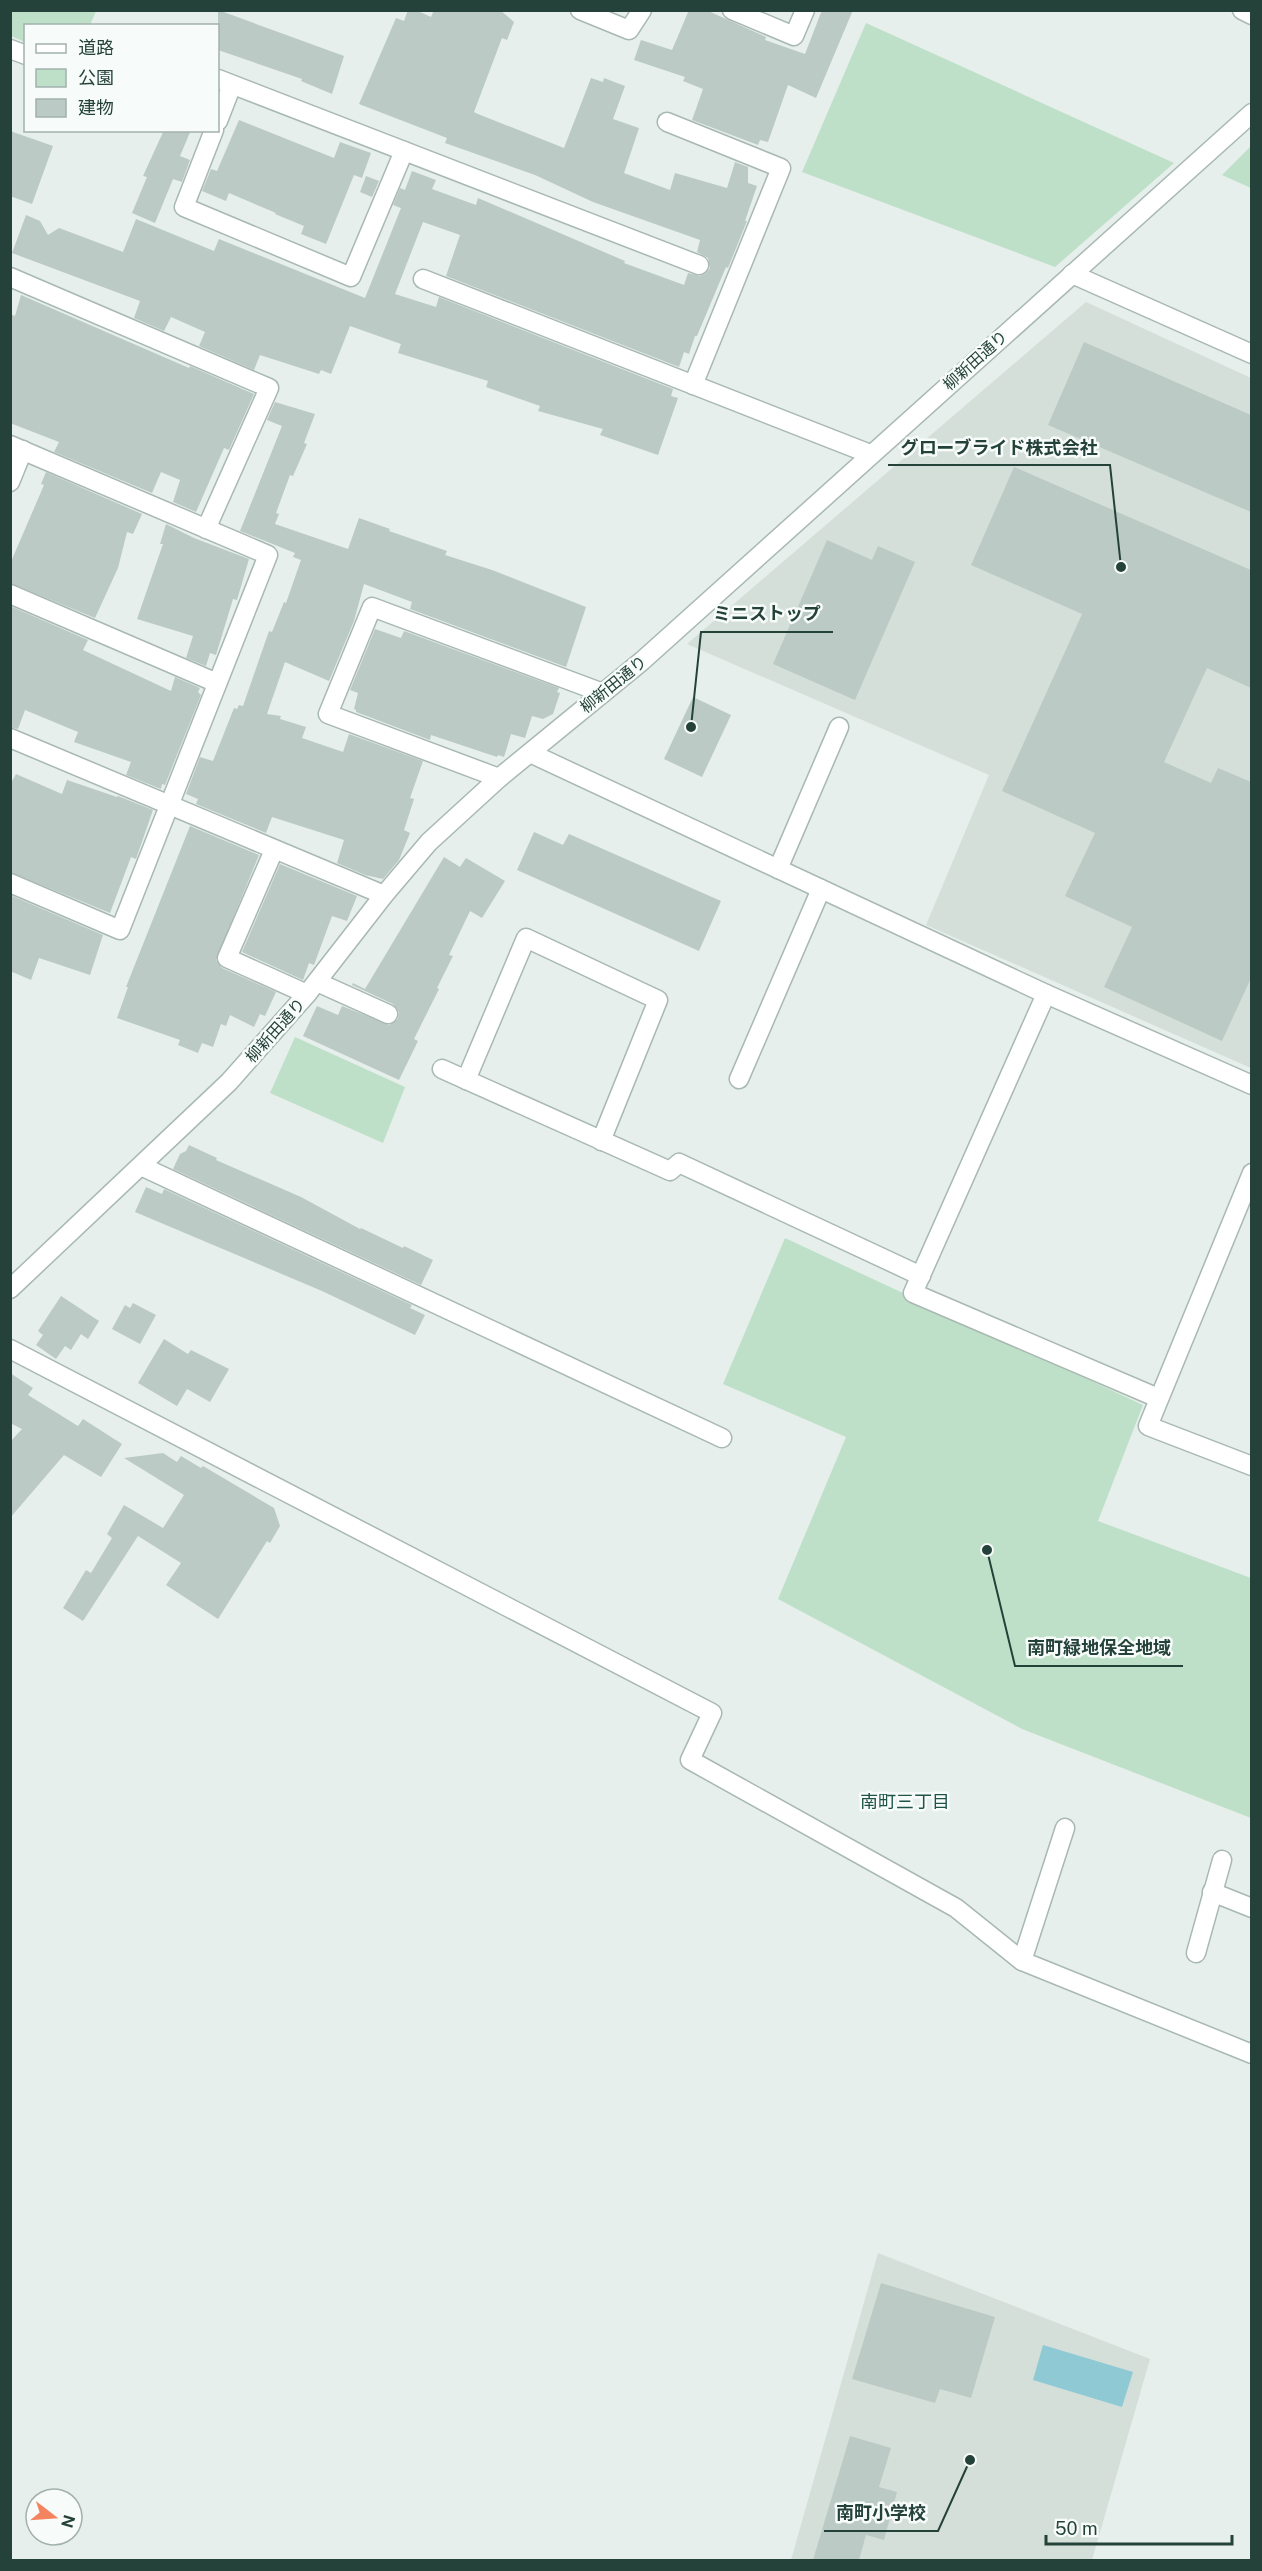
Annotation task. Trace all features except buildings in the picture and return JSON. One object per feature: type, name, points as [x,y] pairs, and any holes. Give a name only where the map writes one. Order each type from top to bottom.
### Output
[{"type":"street","points":[[580,10],[629,30],[642,10]]},
{"type":"street","points":[[732,10],[794,36],[805,10]]},
{"type":"street","points":[[1242,10],[1251,15]]},
{"type":"street","points":[[219,115],[225,82],[699,265]]},
{"type":"street","name":"柳新田通り","points":[[10,1289],[229,1082],[312,988],[384,895],[429,842],[499,778],[642,661],[1251,113]]},
{"type":"street","points":[[667,122],[781,168],[693,385]]},
{"type":"street","points":[[213,132],[184,207],[351,277],[404,151]]},
{"type":"street","points":[[1072,273],[1251,354]]},
{"type":"street","points":[[10,277],[269,388],[206,529]]},
{"type":"street","points":[[423,279],[870,454]]},
{"type":"street","points":[[10,482],[17,448],[268,555],[120,930],[10,883]]},
{"type":"street","points":[[10,594],[217,682]]},
{"type":"street","points":[[499,778],[328,714],[372,607],[603,693]]},
{"type":"street","points":[[778,869],[839,727]]},
{"type":"street","points":[[10,738],[384,895]]},
{"type":"street","points":[[530,753],[1046,994],[1251,1085]]},
{"type":"street","points":[[274,850],[227,958],[388,1014]]},
{"type":"street","points":[[739,1079],[821,889]]},
{"type":"street","points":[[466,1080],[526,938],[658,1000],[601,1141]]},
{"type":"street","points":[[1046,994],[913,1293],[1158,1398]]},
{"type":"street","points":[[442,1069],[670,1171],[678,1162],[921,1276]]},
{"type":"street","points":[[141,1166],[722,1438]]},
{"type":"street","points":[[1251,1173],[1148,1426],[1251,1466]]},
{"type":"street","points":[[10,1349],[712,1713],[690,1760],[956,1908],[1022,1961],[1251,2054]]},
{"type":"street","points":[[1022,1961],[1065,1828]]},
{"type":"street","points":[[1196,1953],[1222,1860]]},
{"type":"street","points":[[1212,1892],[1251,1908]]},
{"type":"shaded area","points":[[1086,302],[1251,378],[1251,1068],[926,925],[989,775],[687,644]]},
{"type":"shaded area","points":[[878,2253],[1150,2359],[1092,2560],[791,2560]]},
{"type":"green space","points":[[11,10],[96,11],[90,24],[24,24],[24,42],[11,36]]},
{"type":"green space","points":[[866,23],[1174,163],[1055,267],[802,172]]},
{"type":"green space","points":[[1251,146],[1251,188],[1222,175]]},
{"type":"green space","points":[[295,1037],[405,1087],[383,1143],[270,1093]]},
{"type":"green space","points":[[785,1238],[1143,1405],[1098,1521],[1251,1578],[1251,1818],[1022,1729],[778,1599],[846,1437],[723,1384]]},
{"type":"water","points":[[1043,2345],[1133,2372],[1122,2407],[1033,2380]]},
{"type":"place","name":"グローブライド株式会社","points":[[1121,567]]},
{"type":"place","name":"ミニストップ","points":[[691,727]]},
{"type":"place","name":"南町緑地保全地域","points":[[987,1550]]},
{"type":"place","name":"南町小学校","points":[[970,2460]]},
{"type":"district","name":"南町三丁目","points":[[905,1802]]}]
